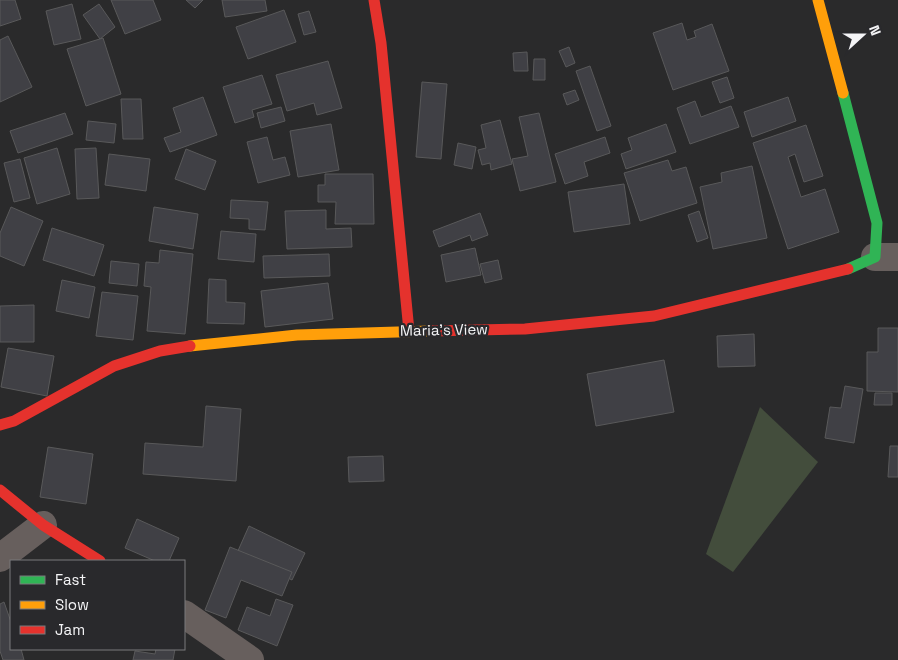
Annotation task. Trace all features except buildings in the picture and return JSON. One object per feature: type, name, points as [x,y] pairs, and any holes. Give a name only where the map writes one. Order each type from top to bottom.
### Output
[{"type":"street","points":[[374,0],[382,52],[409,331]]},
{"type":"street","points":[[818,0],[887,257]]},
{"type":"street","name":"Maria's View","points":[[0,426],[14,421],[114,366],[160,351],[210,343],[297,335],[525,329],[654,316],[856,267],[887,257]]},
{"type":"street","points":[[0,490],[44,525],[98,560]]},
{"type":"street","points":[[0,558],[44,525]]},
{"type":"street","points":[[185,615],[250,660]]},
{"type":"green space","points":[[760,407],[818,462],[733,572],[706,554]]},
{"type":"traffic: fast","points":[[843,93],[877,223],[875,257],[848,269]]},
{"type":"traffic: slow","points":[[818,0],[843,93]]},
{"type":"traffic: slow","points":[[190,346],[297,335],[431,331]]},
{"type":"traffic: jam","points":[[374,0],[381,43],[409,331]]},
{"type":"traffic: jam","points":[[431,331],[525,329],[654,316],[848,269]]},
{"type":"traffic: jam","points":[[0,425],[14,421],[114,366],[160,351],[190,346]]},
{"type":"traffic: jam","points":[[0,490],[43,525],[98,560]]}]
